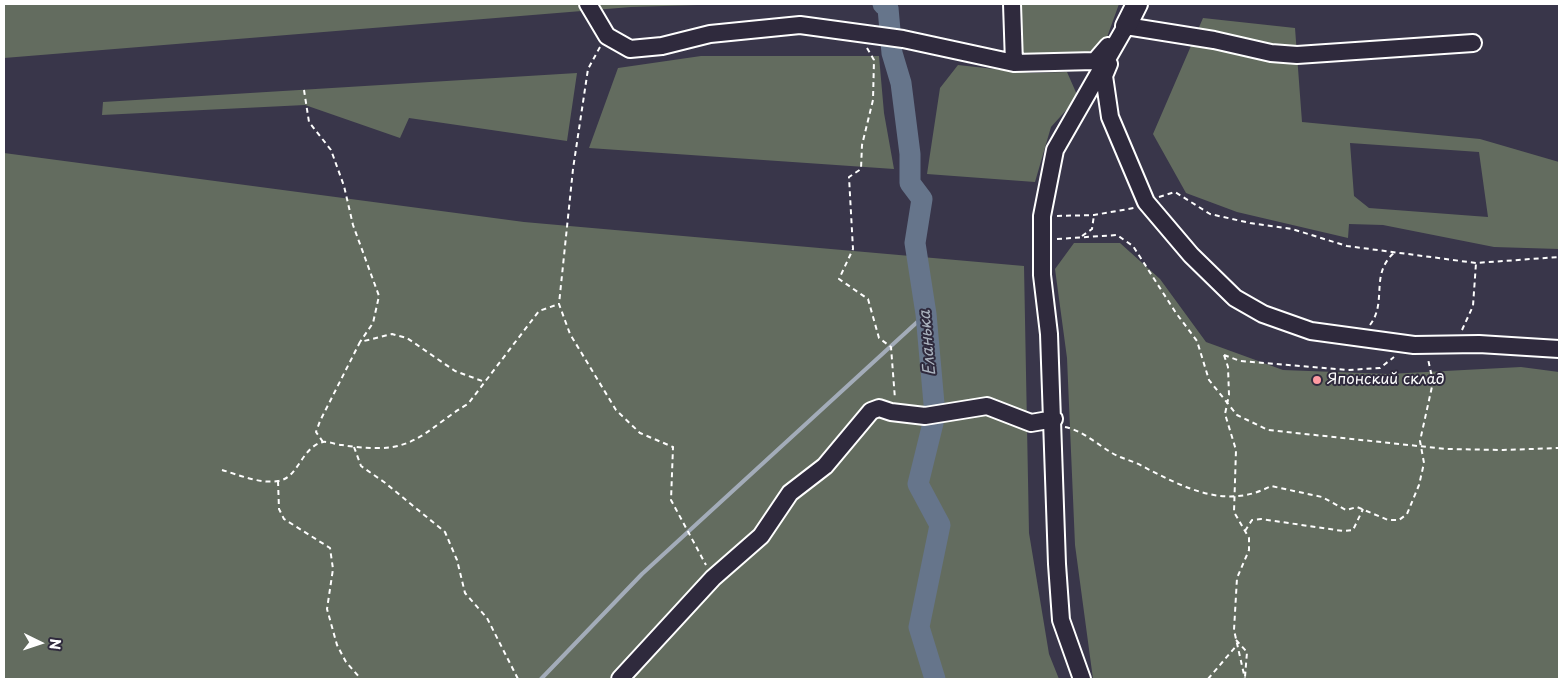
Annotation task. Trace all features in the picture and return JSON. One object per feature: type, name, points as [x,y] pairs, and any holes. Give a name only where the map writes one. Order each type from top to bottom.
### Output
[{"type":"main road","points":[[1126,26],[1137,4]]},
{"type":"street","points":[[588,4],[606,36],[630,49],[662,46],[710,34],[800,25],[903,40],[1014,63],[1095,61],[1126,26]]},
{"type":"street","points":[[1012,4],[1014,63]]},
{"type":"street","points":[[1126,26],[1214,40],[1271,53],[1297,55],[1473,43]]},
{"type":"street","points":[[1126,26],[1104,76],[1110,117],[1146,202],[1191,255],[1235,298],[1263,314],[1310,331],[1414,345],[1479,344],[1559,349]]},
{"type":"street","points":[[1082,679],[1061,620],[1057,564],[1054,419],[1049,334],[1042,275],[1042,216],[1055,150],[1126,26]]},
{"type":"street","points":[[620,679],[713,578],[761,536],[790,492],[825,466],[871,411],[879,408],[891,412],[925,416],[987,406],[1031,424],[1054,419]]},
{"type":"path","points":[[606,36],[588,68],[573,169],[560,304],[570,334],[616,410],[640,432],[673,447],[671,500],[713,578]]},
{"type":"path","points":[[872,36],[867,48],[874,60],[873,100],[862,145],[861,169],[849,177],[854,249],[838,280],[868,299],[879,338],[891,347],[895,397],[891,412]]},
{"type":"path","points":[[304,90],[309,122],[331,150],[344,186],[353,225],[379,296],[374,323],[360,342],[318,426],[316,432],[324,442]]},
{"type":"path","points":[[1042,216],[1094,216],[1133,208],[1175,192],[1210,214],[1250,224],[1292,229],[1346,246],[1476,263],[1559,257]]},
{"type":"path","points":[[1082,236],[1092,229],[1094,216]]},
{"type":"path","points":[[1042,241],[1082,236],[1116,235],[1133,246],[1176,313],[1197,341],[1209,380],[1237,415],[1268,430],[1420,445],[1503,450],[1559,448]]},
{"type":"path","points":[[1355,337],[1371,323],[1379,306],[1379,275],[1385,261],[1395,252]]},
{"type":"path","points":[[222,470],[256,480],[278,481],[290,476],[306,452],[324,442],[354,447],[402,447],[429,432],[452,413],[468,404],[539,311],[560,304]]},
{"type":"path","points":[[360,342],[392,334],[407,338],[455,370],[485,382]]},
{"type":"path","points":[[1224,356],[1228,367],[1225,414],[1236,450],[1234,512],[1249,538],[1249,550],[1237,578],[1234,630],[1245,679]]},
{"type":"path","points":[[1054,419],[1113,454],[1158,475],[1202,492],[1235,498],[1260,492],[1271,486],[1322,497],[1346,510],[1357,507],[1388,520],[1399,520],[1406,514],[1419,485],[1424,463],[1420,445],[1421,427],[1429,405],[1433,382],[1428,359]]},
{"type":"path","points":[[354,447],[360,466],[384,482],[445,532],[457,560],[465,593],[487,618],[518,679]]},
{"type":"path","points":[[278,481],[279,509],[284,519],[330,548],[333,569],[327,609],[337,645],[346,662],[361,679]]},
{"type":"path","points":[[1245,531],[1252,520],[1261,519],[1353,530],[1363,509]]},
{"type":"path","points":[[1236,640],[1247,652],[1245,679]]},
{"type":"path","points":[[1208,679],[1237,644]]},
{"type":"green space","points":[[4,4],[731,4],[631,7],[4,58]]},
{"type":"green space","points":[[1016,4],[1119,4],[1106,40],[1087,53],[1017,56]]},
{"type":"green space","points":[[1203,18],[1295,28],[1302,122],[1480,139],[1559,162],[1559,249],[1494,247],[1383,225],[1349,224],[1348,238],[1237,212],[1186,193],[1153,134]],"holes":[[[1350,143],[1479,152],[1488,217],[1369,208],[1354,196]]]},
{"type":"green space","points":[[701,56],[879,56],[884,113],[894,169],[589,148],[618,68]]},
{"type":"green space","points":[[958,65],[1031,73],[1067,72],[1078,97],[1051,127],[1035,182],[927,174],[940,88]]},
{"type":"green space","points":[[577,73],[567,141],[409,118],[400,138],[305,105],[102,115],[103,102]]},
{"type":"green space","points":[[4,153],[524,222],[1024,266],[1029,533],[1049,654],[1059,679],[4,679]]},
{"type":"green space","points":[[1074,243],[1120,243],[1160,279],[1206,342],[1283,370],[1388,374],[1521,367],[1559,372],[1559,679],[1093,679],[1075,545],[1067,358],[1055,269]]},
{"type":"waterway","name":"Еланька","points":[[883,4],[888,8],[892,53],[901,83],[910,154],[910,183],[922,199],[915,243],[926,314],[935,415],[918,484],[940,525],[919,627],[935,679]]},
{"type":"waterway","points":[[541,679],[642,574],[926,314]]},
{"type":"place","name":"Японский склад","points":[[1317,380]]}]
